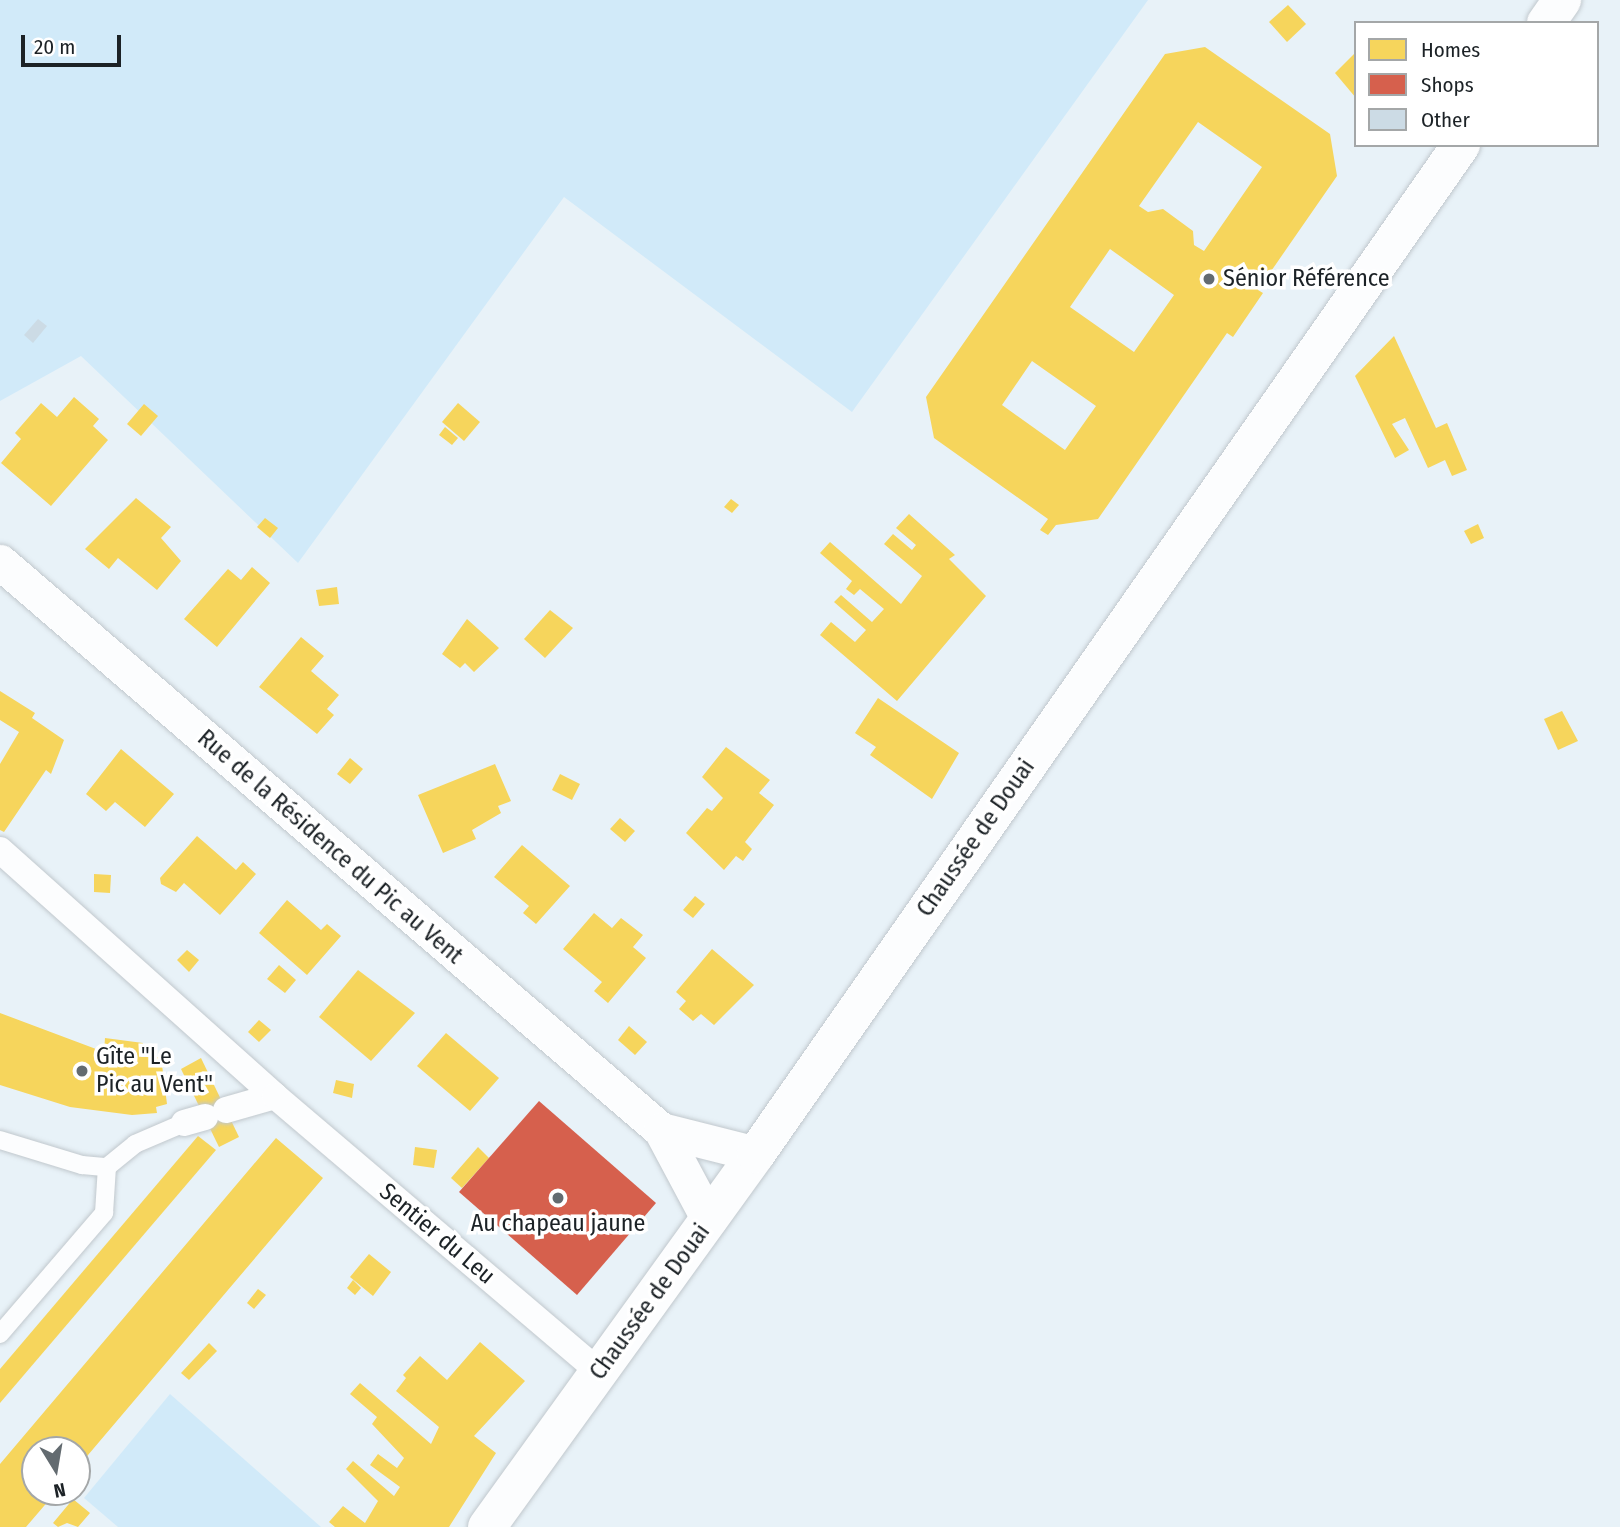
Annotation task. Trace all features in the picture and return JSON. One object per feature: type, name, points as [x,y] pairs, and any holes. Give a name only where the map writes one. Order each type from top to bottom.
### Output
[{"type":"main road","points":[[1547,21],[1562,0]]},
{"type":"main road","name":"Chaussée de Douai","points":[[487,1527],[756,1154],[1460,147]]},
{"type":"street","name":"Rue de la Résidence du Pic au Vent","points":[[0,562],[661,1130],[709,1220]]},
{"type":"street","name":"Sentier du Leu","points":[[0,850],[275,1096],[600,1373]]},
{"type":"street","points":[[205,1117],[275,1096]]},
{"type":"street","name":"Rue de la Résidence du Pic au Vent","points":[[661,1130],[756,1154]]},
{"type":"lane","points":[[0,1140],[82,1165],[107,1167],[135,1144],[205,1117]]},
{"type":"lane","points":[[0,1335],[104,1213],[107,1167]]},
{"type":"shaded area","points":[[0,0],[1148,0],[852,412],[564,197],[298,563],[81,356],[0,401]]},
{"type":"shaded area","points":[[170,1394],[321,1527],[118,1527],[91,1504],[91,1490]]},
{"type":"building: Homes","points":[[1288,5],[1306,24],[1287,42],[1269,22]]},
{"type":"building: Homes","name":"Sénior Référence","points":[[1205,47],[1330,134],[1337,176],[1258,290],[1263,293],[1233,337],[1227,333],[1098,519],[1056,525],[1048,535],[1040,530],[1048,519],[934,438],[926,397],[1165,54]],"holes":[[[1198,122],[1262,167],[1204,251],[1194,245],[1193,231],[1163,209],[1148,212],[1139,206]],[[1110,249],[1174,295],[1134,352],[1070,307]],[[1032,361],[1096,406],[1065,450],[1002,405]]]},
{"type":"building: Homes","points":[[1354,54],[1354,96],[1335,73]]},
{"type":"building: Homes","points":[[1394,336],[1436,428],[1447,423],[1467,470],[1452,476],[1445,460],[1428,468],[1405,418],[1392,424],[1409,450],[1395,458],[1355,376]]},
{"type":"building: Homes","points":[[74,397],[99,419],[93,426],[108,440],[51,506],[1,463],[21,439],[15,433],[41,403],[57,417]]},
{"type":"building: Homes","points":[[458,403],[480,422],[464,441],[442,422]]},
{"type":"building: Homes","points":[[144,404],[158,416],[141,436],[127,424]]},
{"type":"building: Homes","points":[[445,427],[458,438],[452,445],[439,435]]},
{"type":"building: Homes","points":[[136,498],[171,527],[161,538],[181,561],[157,590],[118,558],[109,569],[85,549]]},
{"type":"building: Homes","points":[[731,499],[739,505],[732,513],[724,507]]},
{"type":"building: Homes","points":[[909,514],[955,555],[949,559],[986,596],[897,701],[820,635],[831,622],[855,642],[866,630],[834,602],[841,595],[872,622],[884,609],[860,589],[854,595],[846,589],[852,581],[820,553],[830,542],[901,604],[922,576],[884,544],[893,534],[912,550],[916,545],[896,528]]},
{"type":"building: Homes","points":[[265,518],[278,528],[270,538],[257,527]]},
{"type":"building: Homes","points":[[1478,524],[1484,538],[1471,544],[1464,531]]},
{"type":"building: Homes","points":[[252,567],[270,583],[217,647],[184,619],[228,569],[241,580]]},
{"type":"building: Homes","points":[[337,587],[339,604],[319,606],[316,590]]},
{"type":"building: Homes","points":[[550,610],[573,628],[545,658],[524,639]]},
{"type":"building: Homes","points":[[467,619],[499,648],[474,672],[465,663],[460,668],[442,654]]},
{"type":"building: Homes","points":[[301,637],[324,656],[311,671],[339,695],[327,709],[334,715],[317,734],[259,687]]},
{"type":"building: Homes","points":[[0,691],[35,713],[32,718],[64,740],[51,774],[46,770],[4,832],[0,830],[0,764],[19,732],[0,720]]},
{"type":"building: Homes","points":[[878,698],[959,753],[932,799],[870,755],[876,747],[855,733]]},
{"type":"building: Homes","points":[[1562,711],[1578,741],[1558,750],[1544,719]]},
{"type":"building: Homes","points":[[726,747],[770,780],[759,793],[774,805],[745,842],[752,849],[743,861],[736,856],[724,870],[686,833],[707,808],[712,811],[723,798],[702,777]]},
{"type":"building: Homes","points":[[121,749],[174,794],[145,827],[115,802],[106,811],[86,794]]},
{"type":"building: Homes","points":[[350,758],[363,769],[350,784],[337,774]]},
{"type":"building: Homes","points":[[495,764],[511,801],[498,806],[501,813],[472,830],[476,839],[443,853],[418,795]]},
{"type":"building: Homes","points":[[560,774],[580,784],[572,800],[552,790]]},
{"type":"building: Homes","points":[[620,818],[635,831],[625,842],[610,829]]},
{"type":"building: Homes","points":[[197,836],[236,870],[243,862],[256,874],[220,915],[184,883],[176,892],[161,884],[160,878]]},
{"type":"building: Homes","points":[[522,845],[570,886],[536,924],[523,913],[529,906],[494,877]]},
{"type":"building: Homes","points":[[94,874],[111,875],[110,893],[94,892]]},
{"type":"building: Homes","points":[[695,896],[705,904],[693,918],[683,910]]},
{"type":"building: Homes","points":[[287,900],[321,930],[327,924],[341,936],[307,975],[259,933]]},
{"type":"building: Homes","points":[[594,913],[612,928],[621,918],[643,935],[633,947],[646,958],[608,1003],[594,991],[602,982],[563,949]]},
{"type":"building: Homes","points":[[712,949],[754,985],[714,1025],[701,1014],[693,1021],[679,1009],[686,1001],[676,992]]},
{"type":"building: Homes","points":[[187,950],[199,960],[189,972],[177,960]]},
{"type":"building: Homes","points":[[279,965],[296,980],[285,993],[267,979]]},
{"type":"building: Homes","points":[[358,970],[415,1013],[371,1061],[319,1017]]},
{"type":"building: Homes","name":"Gîte \"Le Pic au Vent\"","points":[[0,1013],[104,1052],[105,1038],[143,1043],[141,1057],[161,1057],[167,1104],[156,1107],[157,1113],[132,1115],[70,1107],[0,1085]]},
{"type":"building: Homes","points":[[259,1020],[271,1030],[259,1042],[248,1032]]},
{"type":"building: Homes","points":[[629,1026],[647,1042],[635,1055],[618,1040]]},
{"type":"building: Homes","points":[[446,1033],[499,1078],[470,1111],[417,1066]]},
{"type":"building: Homes","points":[[201,1058],[239,1137],[219,1147],[181,1069]]},
{"type":"building: Homes","points":[[336,1080],[354,1084],[352,1098],[333,1093]]},
{"type":"building: Homes","points":[[198,1136],[216,1150],[0,1403],[0,1369]]},
{"type":"building: Homes","points":[[276,1138],[323,1178],[91,1451],[91,1436],[24,1436]]},
{"type":"building: Homes","points":[[415,1147],[437,1150],[434,1168],[413,1165]]},
{"type":"building: Homes","points":[[478,1147],[489,1158],[462,1188],[451,1178]]},
{"type":"building: Homes","points":[[369,1254],[391,1272],[373,1296],[350,1277]]},
{"type":"building: Homes","points":[[353,1280],[361,1288],[355,1295],[347,1288]]},
{"type":"building: Homes","points":[[258,1289],[266,1295],[254,1309],[247,1303]]},
{"type":"building: Homes","points":[[480,1342],[525,1381],[474,1436],[496,1453],[449,1527],[335,1527],[329,1522],[343,1506],[365,1523],[378,1501],[346,1469],[353,1461],[394,1496],[400,1487],[370,1465],[378,1454],[397,1468],[404,1458],[372,1424],[377,1417],[350,1394],[360,1383],[431,1444],[439,1427],[396,1391],[406,1378],[403,1375],[420,1356],[447,1380]]},
{"type":"building: Homes","points":[[209,1343],[217,1351],[189,1380],[181,1373]]},
{"type":"building: Homes","points":[[21,1439],[21,1506],[44,1506],[26,1527],[0,1527],[0,1464]]},
{"type":"building: Homes","points":[[67,1506],[82,1506],[90,1513],[78,1527],[67,1523],[58,1527],[53,1523]]},
{"type":"building: Shops","name":"Au chapeau jaune","points":[[539,1101],[656,1203],[577,1295],[459,1192]]},
{"type":"building: Other","points":[[38,319],[47,326],[33,343],[24,335]]},
{"type":"place","name":"Sénior Référence","points":[[1209,279]]},
{"type":"place","name":"Gîte \"Le Pic au Vent\"","points":[[82,1071]]},
{"type":"place","name":"Au chapeau jaune","points":[[558,1198]]}]
